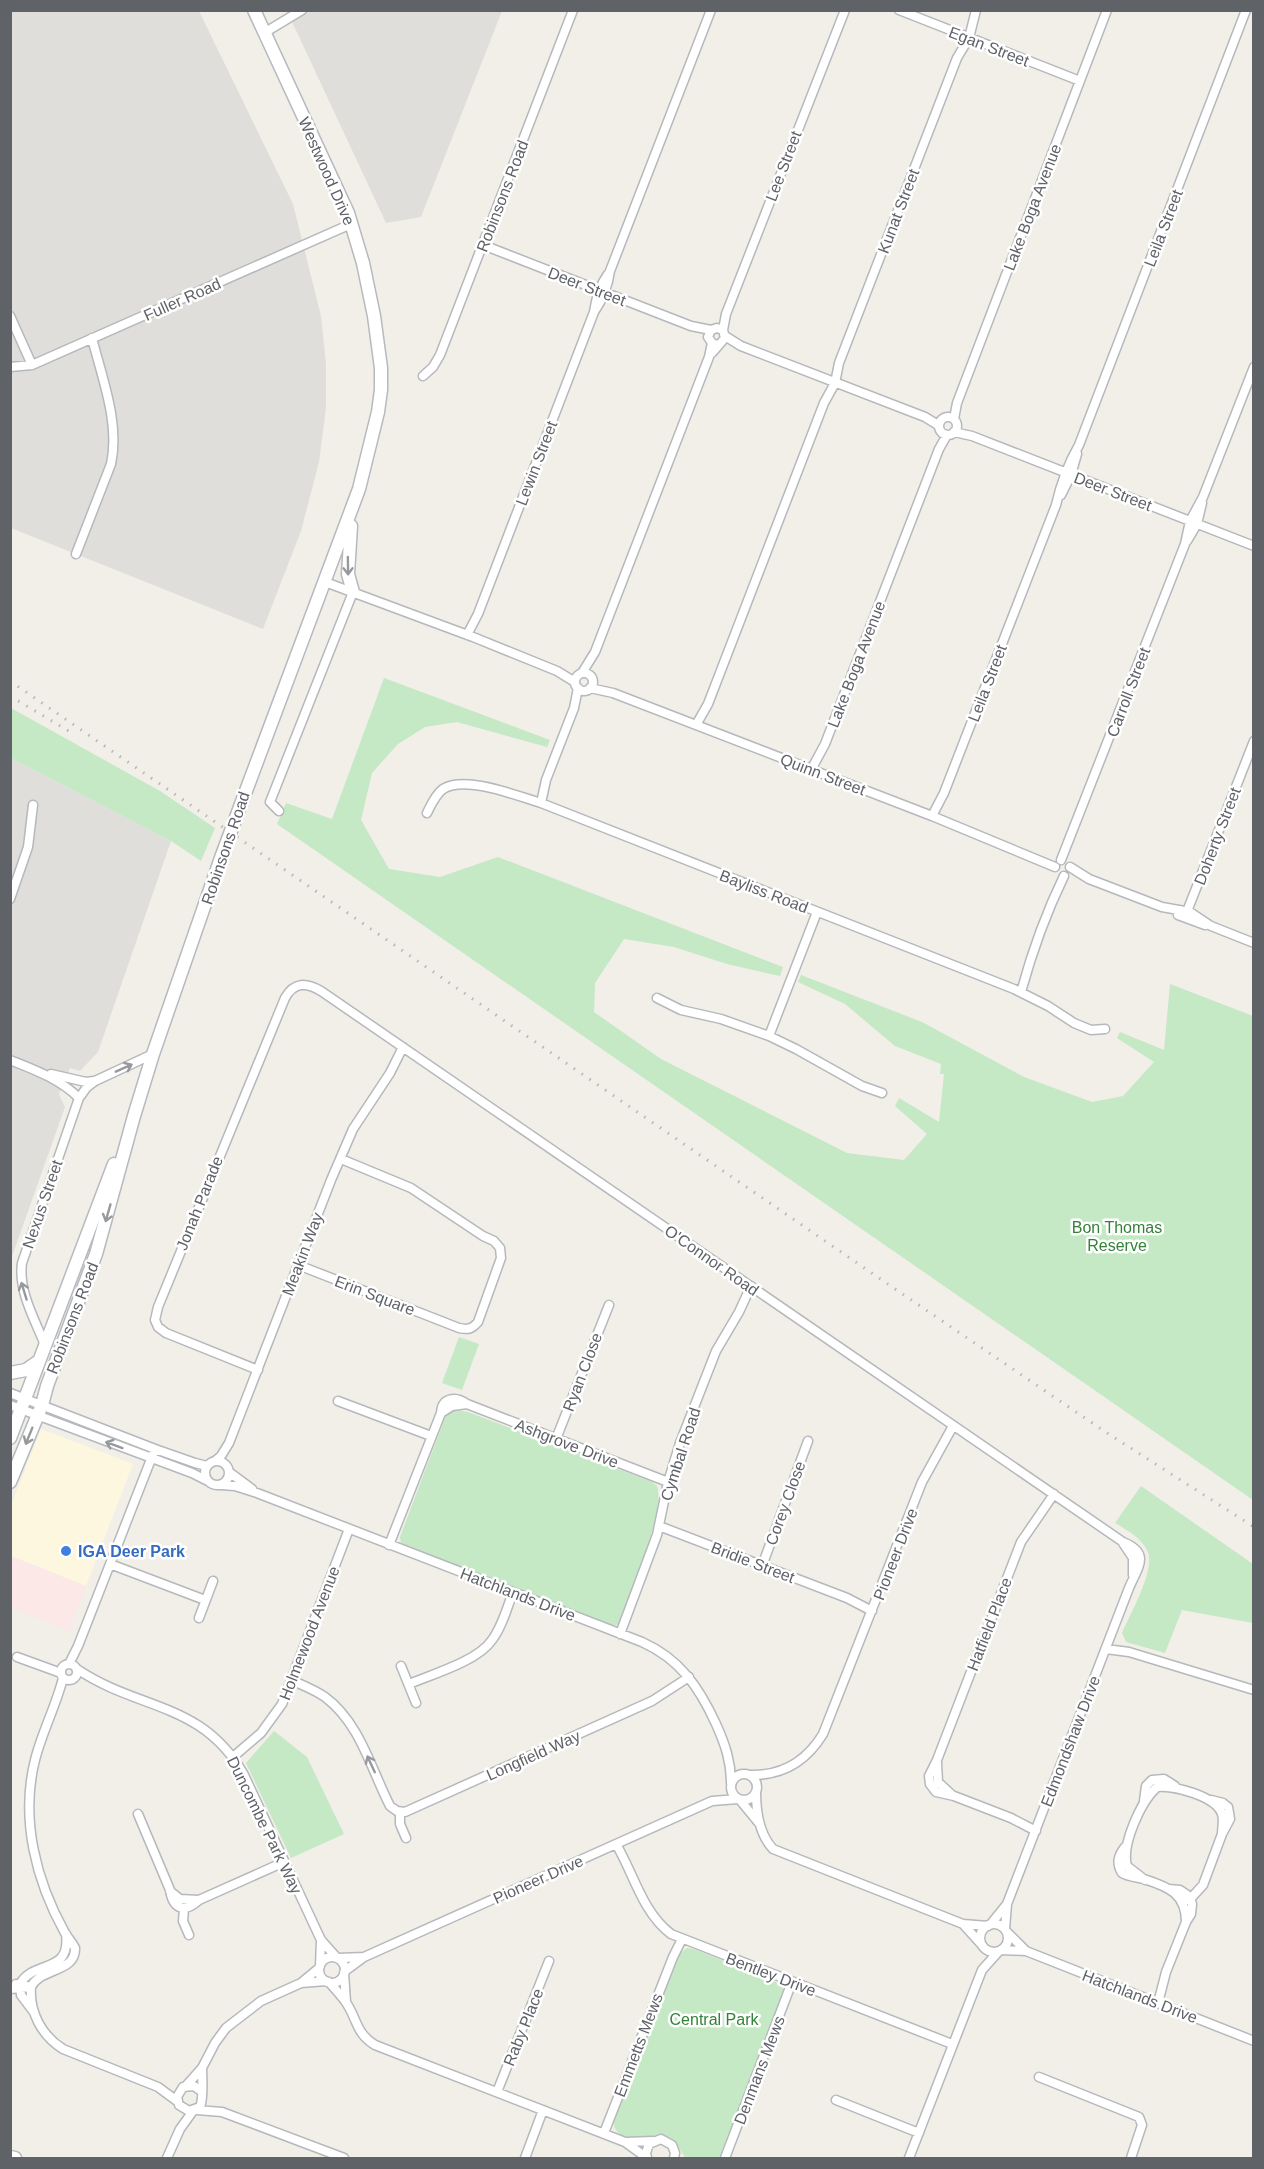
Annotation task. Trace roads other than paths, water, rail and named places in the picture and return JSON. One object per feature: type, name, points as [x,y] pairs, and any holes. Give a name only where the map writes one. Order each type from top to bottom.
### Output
[{"type":"main road","name":"Westwood Drive","points":[[254,10],[351,224],[373,307],[381,368],[378,412],[356,498],[325,582]]},
{"type":"main road","points":[[353,592],[348,574],[348,562],[356,498]]},
{"type":"main road","name":"Robinsons Road","points":[[10,1482],[40,1410],[46,1386],[96,1254],[153,1054],[222,855],[325,582]]},
{"type":"main road","name":"Robinsons Road","points":[[10,1438],[19,1404],[39,1361],[134,1116]]},
{"type":"main road","points":[[10,1373],[26,1370],[39,1361]]},
{"type":"main road","points":[[10,2157],[15,2158]]},
{"type":"street","points":[[264,33],[302,10]]},
{"type":"street","name":"Robinsons Road","points":[[423,376],[434,367],[440,355],[573,10]]},
{"type":"street","name":"Lewin Street","points":[[470,636],[711,10]]},
{"type":"street","name":"Egan Street","points":[[899,10],[1080,81]]},
{"type":"street","name":"Lake Boga Avenue","points":[[814,771],[1107,10]]},
{"type":"street","name":"Leila Street","points":[[935,817],[1246,10]]},
{"type":"street","name":"Lee Street","points":[[537,802],[842,13]]},
{"type":"street","name":"Kunat Street","points":[[700,727],[974,14]]},
{"type":"street","name":"Fuller Road","points":[[10,368],[32,365],[351,224]]},
{"type":"street","name":"Deer Street","points":[[483,245],[1254,546]]},
{"type":"street","points":[[10,316],[32,365]]},
{"type":"street","points":[[76,554],[111,464],[113,452],[112,422],[92,338]]},
{"type":"street","name":"Carroll Street","points":[[1017,990],[1054,895],[1071,839],[1254,367]]},
{"type":"street","name":"Quinn Street","points":[[325,582],[935,817],[1162,907],[1169,912],[1187,913],[1201,925],[1211,926],[1254,943]]},
{"type":"street","name":"Robinsons Road","points":[[279,811],[270,802],[353,592]]},
{"type":"street","name":"Doherty Street","points":[[1187,913],[1254,741]]},
{"type":"street","name":"Bayliss Road","points":[[427,813],[443,789],[459,784],[474,784],[537,802],[1017,990],[1074,1023],[1091,1030],[1105,1029]]},
{"type":"street","points":[[10,900],[28,847],[33,805]]},
{"type":"street","points":[[769,1036],[817,912]]},
{"type":"street","name":"O'Connor Road","points":[[299,985],[308,984],[321,991],[1054,1494],[1123,1542],[1136,1557]]},
{"type":"street","name":"Jonah Parade","points":[[258,1370],[166,1333],[158,1327],[155,1316],[285,998],[292,988],[299,985]]},
{"type":"street","points":[[657,998],[681,1010],[721,1019],[769,1036],[818,1060],[861,1086],[882,1093]]},
{"type":"street","name":"Meakin Way","points":[[211,1464],[221,1456],[229,1443],[298,1265],[357,1122],[406,1050]]},
{"type":"street","name":"Nexus Street","points":[[45,1345],[20,1275],[22,1263],[79,1098],[95,1081],[153,1054]]},
{"type":"street","points":[[10,1060],[42,1072],[86,1082],[95,1081]]},
{"type":"street","points":[[42,1072],[66,1086],[79,1098]]},
{"type":"street","name":"Erin Square","points":[[298,1265],[452,1324],[469,1323],[480,1313],[499,1263],[496,1251],[483,1236],[411,1188],[341,1159]]},
{"type":"street","name":"Cymbal Road","points":[[620,1634],[659,1526],[668,1482],[680,1443],[716,1351],[755,1289]]},
{"type":"street","name":"Ryan Close","points":[[556,1439],[609,1305]]},
{"type":"street","points":[[10,1393],[19,1404],[40,1410],[195,1463],[222,1462],[228,1469],[227,1480],[221,1485],[214,1485],[192,1473],[151,1459],[40,1410]]},
{"type":"street","points":[[338,1401],[431,1436]]},
{"type":"street","name":"Ashgrove Drive","points":[[389,1545],[441,1413],[452,1406],[467,1404],[668,1482]]},
{"type":"street","name":"Pioneer Drive","points":[[756,1790],[774,1774],[796,1763],[819,1742],[833,1712],[922,1482],[957,1428]]},
{"type":"street","name":"Corey Close","points":[[762,1566],[808,1441]]},
{"type":"street","name":"Meakin Way","points":[[228,1469],[229,1443]]},
{"type":"street","points":[[33,2010],[31,1987],[39,1977],[70,1964],[74,1958],[75,1948],[48,1896],[37,1866],[31,1837],[30,1782],[35,1760],[58,1696],[155,1449]]},
{"type":"street","points":[[208,1481],[205,1472],[211,1464]]},
{"type":"street","name":"Hatchlands Drive","points":[[228,1469],[257,1493]]},
{"type":"street","name":"Hatchlands Drive","points":[[221,1485],[235,1486],[257,1493],[620,1634],[663,1653],[687,1674],[703,1697],[729,1755],[748,1775]]},
{"type":"street","name":"Hatfield Place","points":[[1037,1828],[954,1796],[938,1782],[937,1760],[1020,1542],[1054,1494]]},
{"type":"street","name":"Bridie Street","points":[[659,1526],[874,1608]]},
{"type":"street","name":"Holmewood Avenue","points":[[233,1757],[261,1733],[282,1704],[349,1529]]},
{"type":"street","name":"Edmondshaw Drive","points":[[989,1925],[1007,1904],[1133,1578],[1136,1557]]},
{"type":"street","points":[[110,1564],[205,1600]]},
{"type":"street","points":[[199,1618],[213,1581]]},
{"type":"street","points":[[409,1684],[462,1662],[491,1642],[513,1592]]},
{"type":"street","points":[[1107,1645],[1254,1690]]},
{"type":"street","name":"Duncombe Park Way","points":[[17,1657],[95,1681],[191,1720],[212,1735],[233,1757],[253,1794],[321,1940],[337,1958]]},
{"type":"street","points":[[402,1666],[416,1703]]},
{"type":"street","name":"Longfield Way","points":[[400,1812],[408,1811],[652,1701],[687,1674]]},
{"type":"street","points":[[291,1680],[323,1696],[339,1708],[353,1727],[390,1806],[400,1812],[400,1824],[405,1838]]},
{"type":"street","name":"Hatchlands Drive","points":[[729,1755],[731,1784]]},
{"type":"street","name":"Pioneer Drive","points":[[748,1775],[774,1774]]},
{"type":"street","points":[[759,1822],[733,1795],[731,1784],[736,1776],[748,1775],[754,1780],[759,1822],[768,1844],[780,1853],[963,1924],[998,1925],[1006,1930],[1008,1940],[982,1970]]},
{"type":"street","name":"Pioneer Drive","points":[[712,1802],[731,1784]]},
{"type":"street","points":[[1155,2001],[1193,1909],[1187,1898],[1145,1880],[1127,1866],[1127,1844],[1144,1802],[1156,1787],[1178,1788],[1206,1799],[1222,1812],[1222,1834],[1203,1885],[1187,1898]]},
{"type":"street","points":[[739,1799],[751,1798],[756,1790]]},
{"type":"street","name":"Pioneer Drive","points":[[345,1972],[364,1957],[712,1802],[739,1799]]},
{"type":"street","points":[[138,1814],[170,1890],[172,1901],[184,1909]]},
{"type":"street","name":"Bentley Drive","points":[[619,1843],[648,1910],[659,1925],[680,1938],[952,2044]]},
{"type":"street","points":[[184,1909],[199,1900],[284,1863]]},
{"type":"street","points":[[170,1890],[180,1899],[199,1900]]},
{"type":"street","name":"Edmondshaw Drive","points":[[1006,1930],[1007,1904]]},
{"type":"street","points":[[184,1909],[183,1922],[189,1935]]},
{"type":"street","points":[[963,1924],[990,1951],[1000,1951]]},
{"type":"street","points":[[909,2158],[982,1970],[982,1932],[989,1925]]},
{"type":"street","name":"Hatchlands Drive","points":[[1006,1930],[1026,1952]]},
{"type":"street","points":[[15,1986],[27,1975],[57,1962],[65,1953],[66,1933]]},
{"type":"street","name":"Emmetts Mews","points":[[604,2133],[680,1938]]},
{"type":"street","name":"Duncombe Park Way","points":[[320,1967],[321,1940]]},
{"type":"street","name":"Hatchlands Drive","points":[[1000,1951],[1026,1952],[1254,2041]]},
{"type":"street","points":[[180,2129],[178,2093],[202,2068],[226,2028],[261,2001],[300,1983],[320,1967],[328,1957],[337,1958],[342,1962],[345,1972],[346,2002]]},
{"type":"street","name":"Pioneer Drive","points":[[337,1958],[364,1957]]},
{"type":"street","name":"Raby Place","points":[[497,2092],[549,1961]]},
{"type":"street","points":[[320,1967],[320,1974],[346,2002],[356,2025],[367,2040],[387,2050],[604,2133],[625,2142],[647,2158]]},
{"type":"street","points":[[300,1983],[336,1982],[345,1972]]},
{"type":"street","name":"Denmans Mews","points":[[725,2158],[792,1982]]},
{"type":"street","points":[[15,1986],[31,1987]]},
{"type":"street","points":[[15,1986],[33,2010],[46,2035],[63,2049],[158,2087],[185,2110],[222,2112],[344,2158]]},
{"type":"street","points":[[167,2158],[180,2129],[202,2103],[202,2068]]},
{"type":"street","points":[[1039,2077],[1138,2117],[1142,2125],[1131,2158]]},
{"type":"street","points":[[158,2087],[194,2086],[222,2112]]},
{"type":"street","points":[[836,2100],[919,2133]]},
{"type":"street","points":[[525,2158],[543,2110]]},
{"type":"street","points":[[625,2142],[665,2139],[672,2145],[677,2157]]},
{"type":"street","points":[[647,2158],[646,2148],[652,2141]]},
{"type":"railway","points":[[10,681],[876,1276],[1104,1431],[1254,1527]]},
{"type":"railway","points":[[10,696],[72,733]]},
{"type":"place","name":"IGA Deer Park","points":[[66,1551]]},
{"type":"park label","name":"Bon Thomas Reserve","points":[[1117,1236]]},
{"type":"park label","name":"Central Park","points":[[714,2019]]}]
